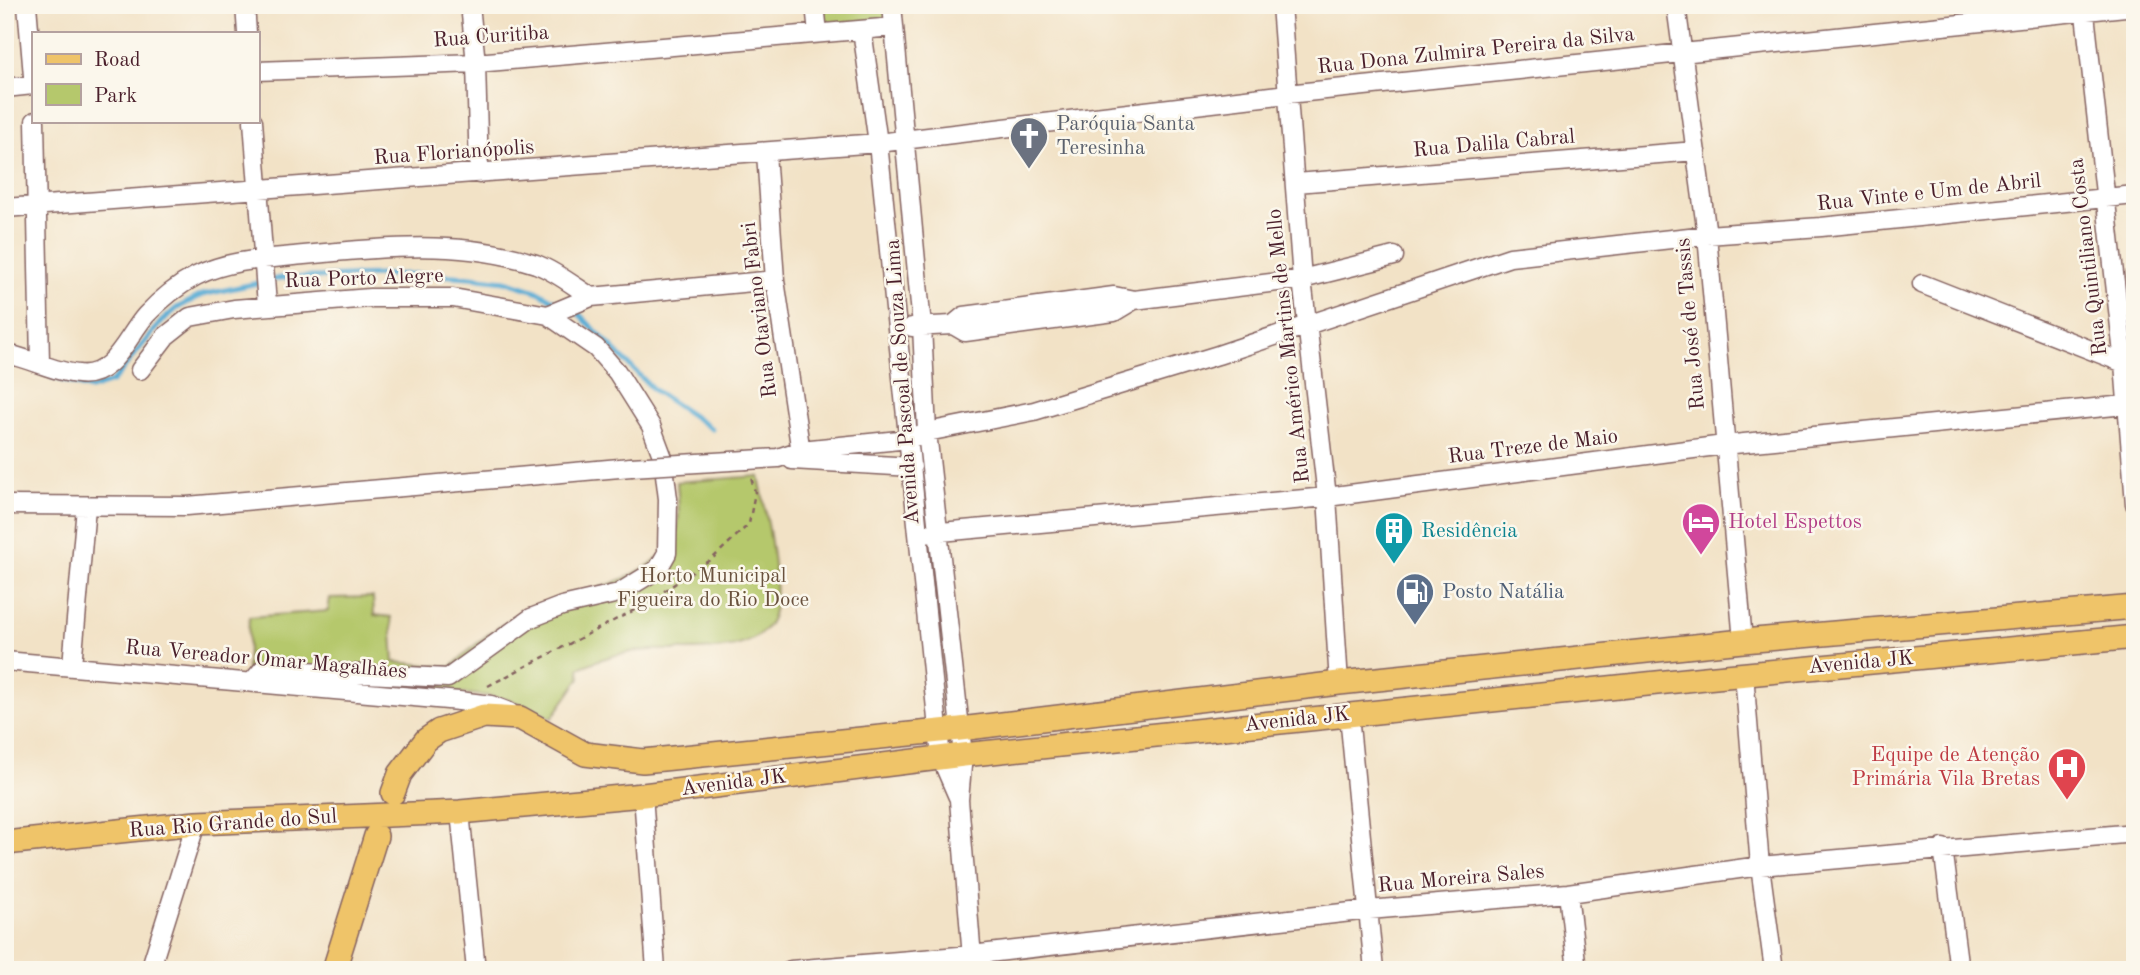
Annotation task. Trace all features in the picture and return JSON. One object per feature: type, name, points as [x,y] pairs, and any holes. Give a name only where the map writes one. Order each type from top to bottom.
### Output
[{"type":"main road","name":"Avenida JK","points":[[520,718],[585,754],[643,761],[949,730],[1339,684],[1743,641],[2135,607]]},
{"type":"main road","name":"Avenida JK","points":[[460,812],[643,795],[952,756],[1744,674],[2135,637]]},
{"type":"main road","points":[[393,793],[412,755],[439,731],[484,716],[520,718]]},
{"type":"main road","name":"Rua Rio Grande do Sul","points":[[5,843],[196,823],[460,812]]},
{"type":"main road","points":[[334,970],[376,836]]},
{"type":"street","points":[[27,5],[32,64]]},
{"type":"street","points":[[245,5],[247,32]]},
{"type":"street","points":[[470,5],[476,63],[480,174]]},
{"type":"street","points":[[815,5],[818,33]]},
{"type":"street","name":"Avenida Pascoal de Souza Lima","points":[[892,5],[922,326],[928,533],[959,800],[972,963]]},
{"type":"street","name":"Rua Américo Martins de Mello","points":[[1281,5],[1302,279],[1327,496],[1339,684]]},
{"type":"street","name":"Rua José de Tassis","points":[[1676,5],[1707,235],[1743,641]]},
{"type":"street","name":"Rua Dona Zulmira Pereira da Silva","points":[[906,139],[1287,94],[2084,9],[2135,6]]},
{"type":"street","name":"Rua Quintiliano Costa","points":[[2084,9],[2130,404],[2135,504]]},
{"type":"street","name":"Rua Curitiba","points":[[259,71],[476,63],[894,27]]},
{"type":"street","name":"Avenida Pascoal de Souza Lima","points":[[862,30],[878,143],[912,467],[928,533]]},
{"type":"street","points":[[5,88],[32,85]]},
{"type":"street","points":[[35,122],[40,363]]},
{"type":"street","points":[[253,122],[267,305]]},
{"type":"street","name":"Rua Florianópolis","points":[[5,208],[766,153],[906,139]]},
{"type":"street","name":"Rua Dalila Cabral","points":[[1296,183],[1696,151]]},
{"type":"street","name":"Rua Otaviano Fabri","points":[[766,153],[775,281],[801,456]]},
{"type":"street","name":"Rua Vinte e Um de Abril","points":[[801,456],[909,439],[927,432],[1034,411],[1217,355],[1510,257],[1707,235],[2135,195]]},
{"type":"street","points":[[11,355],[79,375],[100,371],[115,358],[145,316],[174,289],[198,275],[230,263],[263,259],[370,249],[443,247],[498,254],[539,265],[591,296]]},
{"type":"street","points":[[897,329],[953,325],[965,331],[1114,312],[1134,300],[1302,279],[1394,256]]},
{"type":"street","points":[[548,316],[591,296],[775,281]]},
{"type":"street","points":[[1922,284],[2124,363]]},
{"type":"street","name":"Rua Porto Alegre","points":[[140,370],[166,335],[190,317],[267,305],[370,298],[453,298],[548,316]]},
{"type":"street","points":[[252,682],[256,673],[263,669],[447,678],[531,618],[562,607],[619,593],[657,569],[667,552],[668,499],[663,458],[650,426],[617,372],[596,348],[548,316]]},
{"type":"street","name":"Rua Treze de Maio","points":[[928,533],[1327,496],[1724,444],[2130,404]]},
{"type":"street","points":[[5,505],[187,506],[631,467],[801,456],[912,467]]},
{"type":"street","points":[[72,665],[86,507]]},
{"type":"street","name":"Rua Vereador Omar Magalhães","points":[[5,661],[491,705],[520,718]]},
{"type":"street","points":[[1744,674],[1760,866],[1774,970]]},
{"type":"street","points":[[1349,715],[1374,970]]},
{"type":"street","points":[[643,795],[656,970]]},
{"type":"street","points":[[460,812],[476,970]]},
{"type":"street","points":[[150,970],[196,823]]},
{"type":"street","name":"Rua Moreira Sales","points":[[791,970],[972,963],[1369,910],[1568,893],[1760,866],[2135,832]]},
{"type":"street","points":[[1943,848],[1959,970]]},
{"type":"street","points":[[1568,893],[1577,970]]},
{"type":"green space","points":[[823,5],[888,5],[889,20],[825,25]]},
{"type":"green space","name":"Horto Municipal Figueira do Rio Doce","points":[[759,476],[772,546],[775,585],[773,615],[765,629],[753,639],[720,649],[632,652],[588,664],[579,668],[580,678],[552,718],[511,700],[488,696],[247,671],[249,617],[328,611],[330,598],[373,597],[374,615],[391,617],[394,662],[451,667],[506,623],[620,580],[660,556],[673,540],[678,526],[677,482]]},
{"type":"waterway","points":[[52,377],[91,389],[112,382],[161,322],[177,308],[202,295],[281,278],[416,274],[471,277],[505,281],[539,292],[562,305]]},
{"type":"waterway","points":[[571,309],[654,390],[712,429]]},
{"type":"place","name":"Paróquia Santa Teresinha","points":[[1029,170]]},
{"type":"place","name":"Hotel Espettos","points":[[1701,556]]},
{"type":"place","name":"Residência","points":[[1394,565]]},
{"type":"place","name":"Posto Natália","points":[[1415,626]]},
{"type":"place","name":"Equipe de Atenção Primária Vila Bretas","points":[[2067,801]]}]
